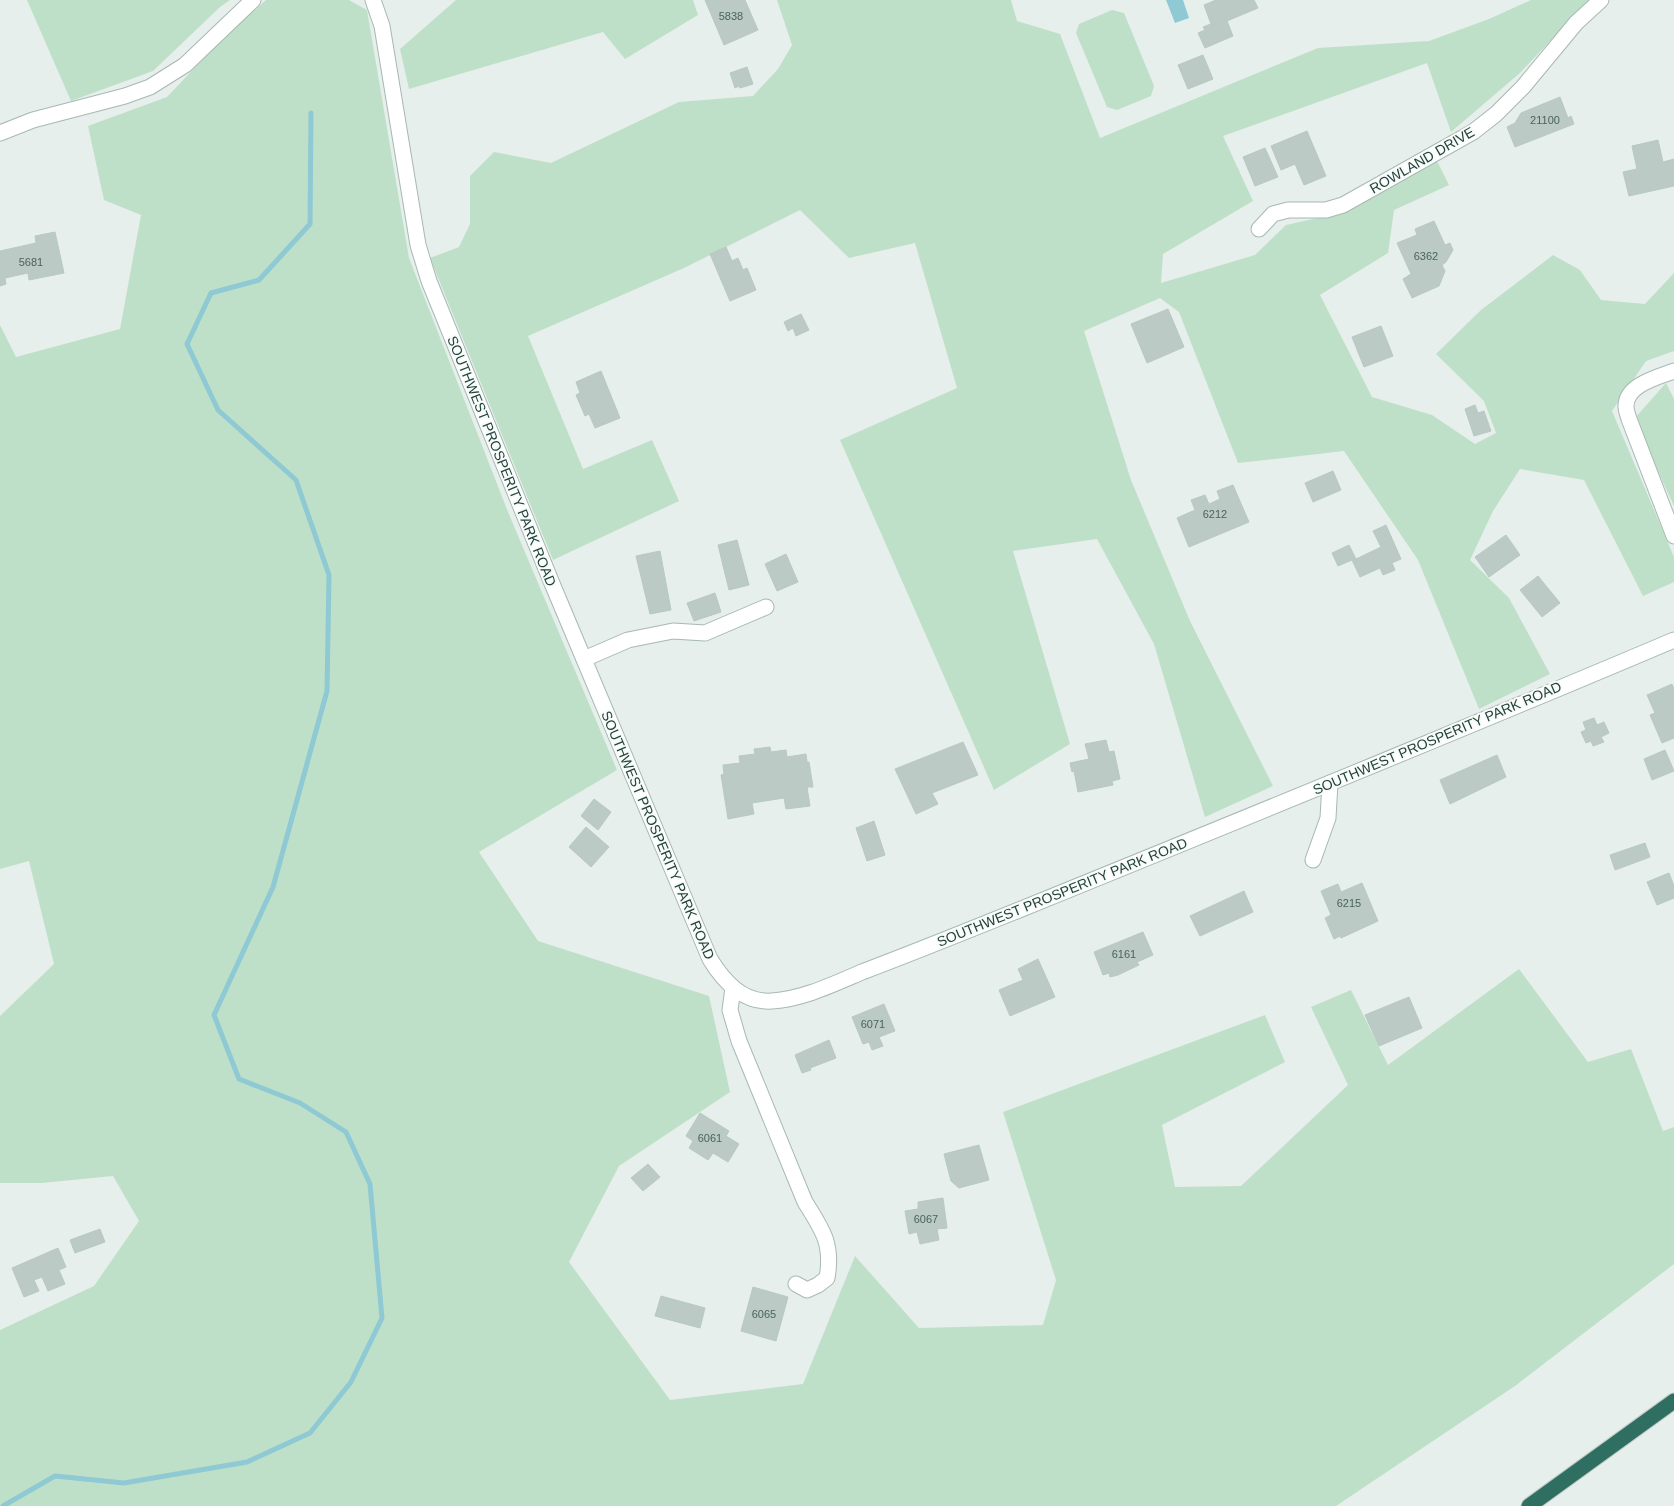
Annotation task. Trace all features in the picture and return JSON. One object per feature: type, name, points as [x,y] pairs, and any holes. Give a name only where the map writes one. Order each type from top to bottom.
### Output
[{"type":"highway","points":[[1529,1506],[1674,1402]]},
{"type":"street","points":[[0,133],[33,120],[125,96],[150,87],[185,65],[253,0]]},
{"type":"street","name":"SOUTHWEST PROSPERITY PARK ROAD","points":[[373,0],[382,26],[418,245],[442,317],[710,960],[733,988],[752,999],[770,1002],[791,999],[818,990],[1330,783],[1674,640]]},
{"type":"street","name":"ROWLAND DRIVE","points":[[1259,229],[1274,214],[1288,210],[1326,210],[1343,205],[1473,132],[1496,114],[1523,86],[1576,23],[1601,0]]},
{"type":"street","points":[[1674,370],[1633,390],[1626,406],[1674,536]]},
{"type":"street","points":[[584,659],[628,640],[673,631],[705,633],[766,607]]},
{"type":"street","points":[[1313,860],[1328,818],[1330,783]]},
{"type":"street","points":[[733,988],[730,1010],[739,1041],[805,1202],[819,1224],[825,1238],[830,1260],[826,1278],[818,1285],[807,1290],[796,1284]]},
{"type":"green space","points":[[27,0],[230,0],[220,7],[153,71],[71,101]]},
{"type":"green space","points":[[266,0],[349,0],[367,10],[409,258],[508,512],[617,770],[479,852],[538,941],[709,996],[730,1092],[619,1166],[569,1262],[670,1400],[803,1384],[855,1256],[919,1328],[1043,1325],[1056,1280],[1003,1112],[1265,1015],[1285,1062],[1162,1125],[1175,1187],[1241,1186],[1348,1085],[1311,1007],[1351,990],[1388,1065],[1519,969],[1588,1062],[1631,1049],[1663,1131],[1674,1127],[1674,1264],[1515,1386],[1336,1506],[0,1506],[0,1330],[94,1286],[139,1221],[113,1176],[42,1183],[0,1183],[0,1016],[54,964],[29,861],[0,869],[0,325],[16,357],[120,329],[141,215],[104,200],[88,126],[167,97],[218,43]]},
{"type":"green space","points":[[456,0],[693,0],[698,15],[625,59],[603,32],[409,89],[400,49]]},
{"type":"green space","points":[[777,0],[1011,0],[1017,21],[1060,34],[1100,138],[1318,48],[1429,41],[1489,19],[1531,0],[1592,0],[1578,11],[1520,73],[1451,132],[1427,63],[1223,136],[1253,201],[1163,254],[1161,283],[1255,255],[1286,225],[1340,213],[1437,161],[1449,185],[1394,210],[1388,253],[1320,295],[1372,397],[1432,415],[1475,444],[1496,433],[1484,401],[1436,354],[1481,310],[1553,255],[1580,270],[1601,300],[1645,304],[1674,273],[1674,351],[1646,361],[1612,411],[1674,557],[1674,582],[1643,596],[1584,480],[1520,469],[1493,511],[1470,560],[1509,598],[1550,674],[1479,709],[1418,560],[1344,451],[1238,463],[1179,312],[1160,298],[1084,331],[1131,480],[1190,621],[1273,786],[1205,817],[1154,644],[1097,539],[1013,551],[1070,744],[994,790],[840,440],[957,388],[915,243],[849,258],[800,210],[684,268],[528,336],[583,469],[652,440],[679,501],[553,560],[430,258],[459,247],[470,224],[470,176],[494,152],[551,163],[679,102],[753,96],[778,69],[792,45]]},
{"type":"green space","points":[[1112,10],[1124,13],[1154,86],[1151,96],[1117,110],[1107,107],[1076,33],[1079,24]]},
{"type":"green space","points":[[1666,383],[1674,399],[1674,506],[1634,419]]},
{"type":"water","points":[[1166,0],[1183,0],[1189,18],[1175,23]]},
{"type":"building","points":[[705,0],[745,0],[758,30],[724,45]]},
{"type":"building","points":[[1216,0],[1254,0],[1258,8],[1227,21],[1233,36],[1205,48],[1198,33],[1205,30],[1203,27],[1211,24],[1204,5]]},
{"type":"building","points":[[1203,55],[1213,79],[1188,89],[1178,65]]},
{"type":"building","points":[[747,67],[753,84],[735,88],[730,73]]},
{"type":"building","points":[[1560,97],[1568,118],[1571,116],[1574,124],[1515,147],[1507,127],[1515,123],[1521,113]]},
{"type":"building","points":[[1307,131],[1326,176],[1304,185],[1295,164],[1281,170],[1271,146]]},
{"type":"building","points":[[1658,140],[1663,162],[1674,159],[1674,186],[1629,196],[1623,172],[1637,169],[1632,146]]},
{"type":"building","points":[[1265,148],[1278,177],[1255,186],[1243,157]]},
{"type":"building","points":[[1434,221],[1445,245],[1450,243],[1453,250],[1442,265],[1445,271],[1439,286],[1412,298],[1403,279],[1411,274],[1397,243],[1417,235],[1415,229]]},
{"type":"building","points":[[55,232],[64,273],[29,280],[28,273],[5,278],[6,284],[0,286],[0,251],[36,243],[35,236]]},
{"type":"building","points":[[726,247],[732,261],[738,258],[743,270],[747,268],[756,290],[730,301],[710,254]]},
{"type":"building","points":[[1168,309],[1184,347],[1147,363],[1131,324]]},
{"type":"building","points":[[801,314],[809,330],[796,336],[793,328],[788,331],[784,322]]},
{"type":"building","points":[[1381,326],[1393,356],[1364,367],[1352,337]]},
{"type":"building","points":[[601,371],[620,418],[595,428],[589,414],[585,416],[576,395],[580,393],[576,382]]},
{"type":"building","points":[[1475,405],[1478,413],[1484,411],[1491,431],[1474,436],[1465,409]]},
{"type":"building","points":[[1333,471],[1341,490],[1313,502],[1305,483]]},
{"type":"building","points":[[1233,485],[1249,522],[1189,547],[1177,518],[1195,510],[1191,500],[1205,495],[1209,504],[1220,499],[1217,491]]},
{"type":"building","points":[[1386,525],[1401,559],[1392,563],[1395,570],[1383,575],[1380,568],[1360,577],[1352,560],[1338,566],[1332,553],[1349,545],[1356,559],[1381,547],[1373,531]]},
{"type":"building","points":[[1506,535],[1520,555],[1489,577],[1475,557]]},
{"type":"building","points":[[737,540],[749,585],[729,590],[718,545]]},
{"type":"building","points":[[660,551],[671,610],[650,614],[636,556]]},
{"type":"building","points":[[786,554],[798,582],[777,591],[765,564]]},
{"type":"building","points":[[1538,576],[1560,603],[1542,617],[1520,590]]},
{"type":"building","points":[[715,593],[721,612],[694,621],[687,603]]},
{"type":"building","points":[[1672,684],[1674,689],[1674,738],[1662,743],[1650,715],[1655,713],[1647,695]]},
{"type":"building","points":[[1594,718],[1597,725],[1604,722],[1609,733],[1601,737],[1604,742],[1593,746],[1591,741],[1586,743],[1581,732],[1586,730],[1583,722]]},
{"type":"building","points":[[1106,740],[1109,752],[1114,751],[1120,779],[1112,781],[1113,785],[1078,792],[1074,771],[1072,772],[1070,763],[1089,759],[1085,744]]},
{"type":"building","points":[[963,742],[978,775],[932,793],[938,804],[916,814],[895,769]]},
{"type":"building","points":[[770,747],[771,752],[786,750],[787,757],[806,754],[813,787],[807,787],[810,806],[786,809],[784,798],[752,803],[754,814],[728,819],[721,775],[724,774],[723,765],[740,763],[739,756],[755,754],[754,749]]},
{"type":"building","points":[[1665,750],[1674,771],[1652,780],[1644,759]]},
{"type":"building","points":[[1497,755],[1506,777],[1450,804],[1440,780]]},
{"type":"building","points":[[594,799],[611,812],[598,830],[581,816]]},
{"type":"building","points":[[874,821],[885,855],[867,861],[856,828]]},
{"type":"building","points":[[586,827],[609,847],[591,867],[569,847]]},
{"type":"building","points":[[1645,843],[1650,857],[1615,870],[1610,855]]},
{"type":"building","points":[[1669,873],[1674,886],[1674,898],[1657,905],[1647,882]]},
{"type":"building","points":[[1362,883],[1378,921],[1341,938],[1340,936],[1334,939],[1325,918],[1331,915],[1321,891],[1338,884],[1341,892]]},
{"type":"building","points":[[1244,891],[1253,912],[1200,936],[1190,916]]},
{"type":"building","points":[[1143,932],[1153,955],[1137,962],[1139,965],[1118,975],[1110,977],[1109,973],[1103,975],[1094,952]]},
{"type":"building","points":[[1038,959],[1055,997],[1010,1016],[999,990],[1023,980],[1018,969]]},
{"type":"building","points":[[1409,997],[1422,1028],[1379,1046],[1365,1015]]},
{"type":"building","points":[[884,1004],[895,1031],[879,1037],[883,1046],[872,1050],[869,1042],[863,1044],[852,1017]]},
{"type":"building","points":[[829,1040],[836,1058],[802,1073],[795,1055]]},
{"type":"building","points":[[700,1113],[729,1131],[726,1136],[739,1144],[728,1162],[713,1153],[708,1160],[689,1148],[693,1141],[686,1136]]},
{"type":"building","points":[[979,1145],[989,1180],[959,1188],[951,1181],[944,1154]]},
{"type":"building","points":[[648,1164],[660,1177],[643,1191],[631,1178]]},
{"type":"building","points":[[943,1198],[947,1228],[937,1229],[939,1240],[920,1244],[917,1232],[909,1234],[905,1211],[918,1209],[918,1202]]},
{"type":"building","points":[[100,1229],[105,1242],[75,1253],[70,1240]]},
{"type":"building","points":[[58,1248],[66,1267],[59,1270],[65,1284],[48,1291],[42,1277],[34,1280],[39,1291],[24,1297],[12,1268]]},
{"type":"building","points":[[753,1287],[788,1297],[776,1341],[741,1331]]},
{"type":"building","points":[[661,1296],[705,1308],[700,1328],[655,1316]]},
{"type":"waterway","points":[[3,1506],[55,1476],[124,1483],[247,1462],[310,1433],[351,1382],[382,1318],[370,1184],[346,1132],[300,1103],[239,1079],[214,1015],[273,887],[327,691],[329,575],[296,480],[218,410],[187,344],[211,293],[259,280],[310,224],[311,113]]}]
